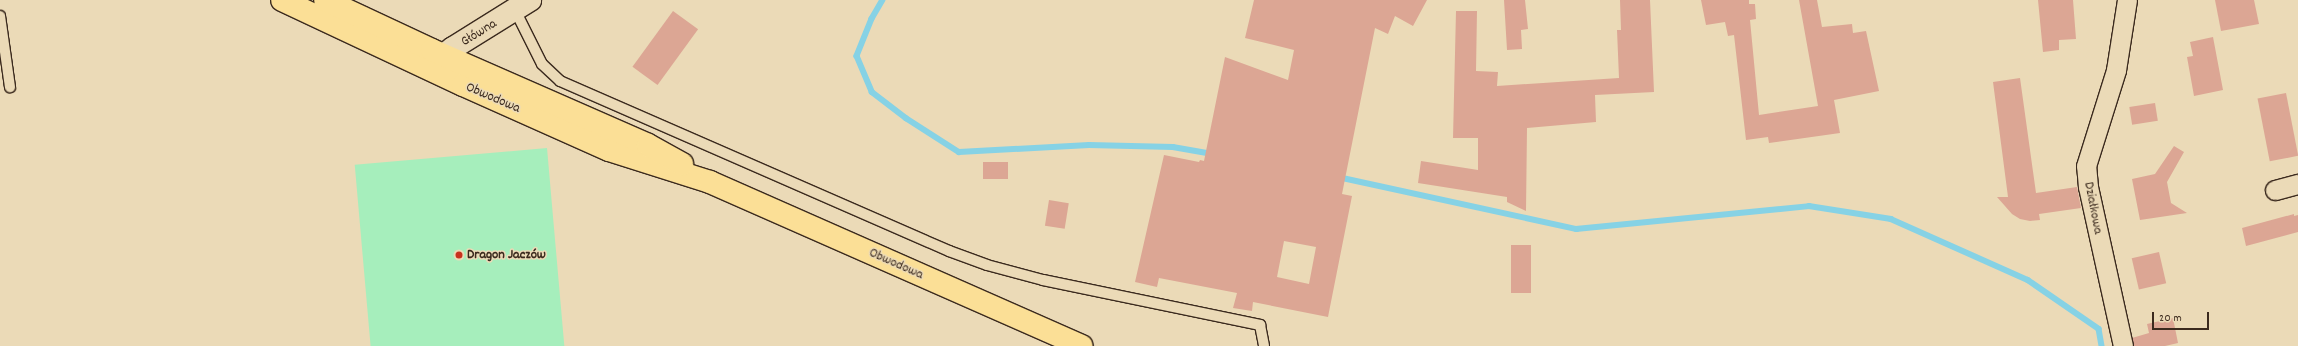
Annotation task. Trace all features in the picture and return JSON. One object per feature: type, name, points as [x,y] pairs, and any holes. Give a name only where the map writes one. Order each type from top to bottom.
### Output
[{"type":"main road","name":"Obwodowa","points":[[282,0],[440,64]]},
{"type":"main road","name":"Obwodowa","points":[[325,0],[440,64],[609,150],[710,182],[1081,346]]},
{"type":"street","name":"Działkowa","points":[[2124,346],[2088,187],[2086,166],[2116,70],[2127,0]]},
{"type":"street","name":"Główna","points":[[440,64],[523,5]]},
{"type":"street","points":[[2275,190],[2298,184]]},
{"type":"lane","points":[[523,5],[542,64],[560,81],[949,250],[987,265],[1043,280],[1213,316],[1260,324],[1264,346]]},
{"type":"lane","points":[[0,16],[10,87]]},
{"type":"green space","name":"Dragon Jaczów","points":[[547,148],[564,346],[371,346],[355,165]]},
{"type":"building","points":[[1254,0],[1427,0],[1413,26],[1395,16],[1388,34],[1375,28],[1342,194],[1352,196],[1328,317],[1253,302],[1252,311],[1233,308],[1237,293],[1159,278],[1157,287],[1135,282],[1164,155],[1199,162],[1200,160],[1204,161],[1225,57],[1288,80],[1294,50],[1245,38]],"holes":[[[1284,241],[1316,247],[1309,284],[1277,277]]]},
{"type":"building","points":[[1504,0],[1525,0],[1528,29],[1521,30],[1522,49],[1507,50]]},
{"type":"building","points":[[1620,0],[1650,0],[1654,92],[1595,95],[1596,122],[1527,128],[1526,211],[1507,202],[1507,197],[1418,183],[1421,161],[1478,170],[1478,138],[1453,138],[1456,11],[1477,11],[1476,71],[1498,72],[1497,86],[1619,78],[1617,30],[1621,30]]},
{"type":"building","points":[[1701,0],[1749,0],[1749,4],[1755,4],[1756,19],[1750,20],[1759,115],[1818,106],[1799,0],[1817,0],[1822,27],[1852,24],[1853,33],[1866,31],[1879,91],[1834,100],[1840,133],[1769,143],[1768,137],[1746,140],[1734,35],[1728,36],[1725,22],[1706,25]]},
{"type":"building","points":[[2038,0],[2073,0],[2076,39],[2059,40],[2059,50],[2043,52]]},
{"type":"building","points":[[2215,0],[2254,0],[2259,24],[2221,31]]},
{"type":"building","points":[[673,11],[698,29],[658,85],[632,67]]},
{"type":"building","points":[[2213,37],[2223,90],[2194,96],[2187,57],[2193,56],[2190,42]]},
{"type":"building","points":[[2020,78],[2036,193],[2077,187],[2081,208],[2039,214],[2040,220],[2030,221],[2020,219],[2012,214],[1997,197],[2008,197],[1993,82]]},
{"type":"building","points":[[2286,93],[2298,156],[2270,161],[2258,99]]},
{"type":"building","points":[[2155,103],[2158,121],[2132,125],[2129,107]]},
{"type":"building","points":[[2174,146],[2184,152],[2167,182],[2171,203],[2187,213],[2140,220],[2132,179],[2155,174]]},
{"type":"building","points":[[983,162],[1008,162],[1008,179],[983,179]]},
{"type":"building","points":[[1049,200],[1069,203],[1065,229],[1045,226]]},
{"type":"building","points":[[2294,214],[2294,216],[2298,215],[2298,232],[2246,246],[2242,228]]},
{"type":"building","points":[[1511,245],[1531,245],[1531,293],[1511,293]]},
{"type":"building","points":[[2159,252],[2166,283],[2139,289],[2132,258]]},
{"type":"building","points":[[2173,318],[2178,343],[2165,346],[2134,346],[2132,338],[2149,333],[2147,324]]},
{"type":"waterway","points":[[883,0],[872,19],[857,56],[872,92],[906,118],[959,152],[1089,145],[1173,147],[1212,154]]},
{"type":"waterway","points":[[1338,177],[1576,229],[1809,206],[1891,219],[2028,280],[2099,329],[2102,346]]},
{"type":"place","name":"Dragon Jaczów","points":[[459,255]]}]
